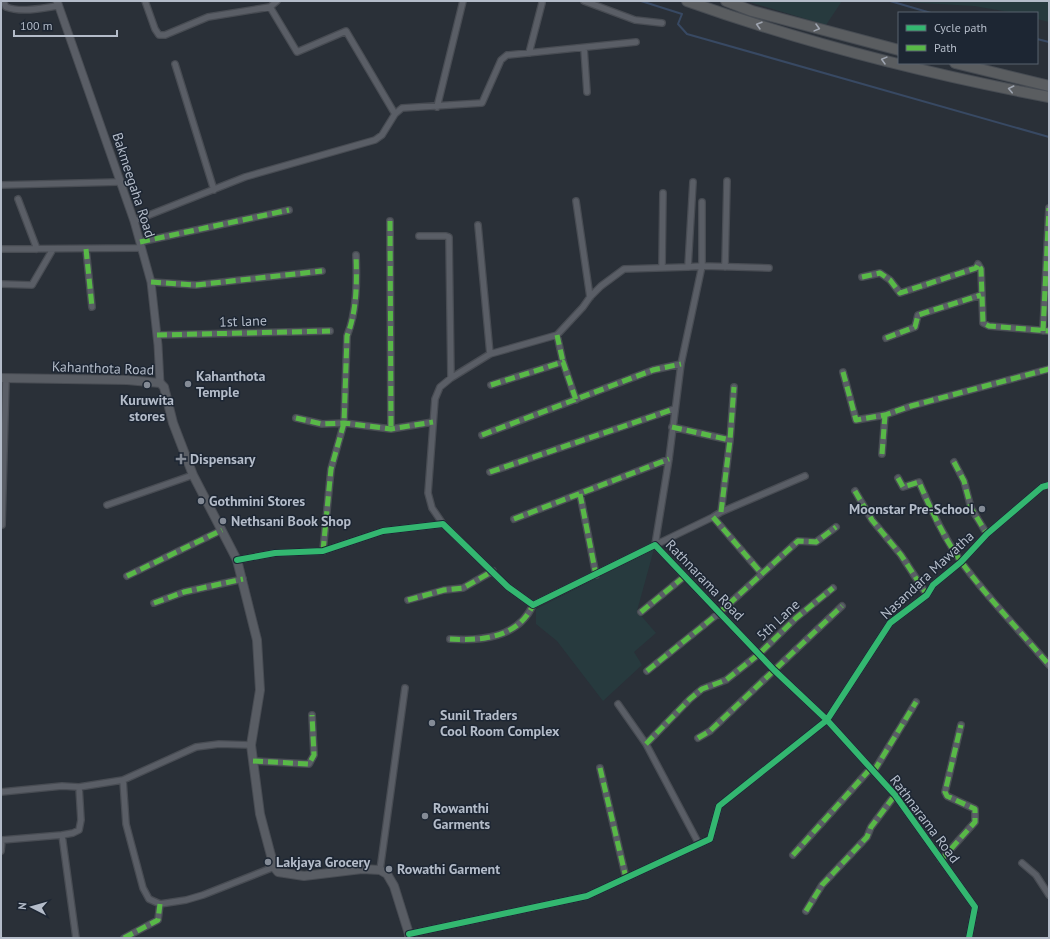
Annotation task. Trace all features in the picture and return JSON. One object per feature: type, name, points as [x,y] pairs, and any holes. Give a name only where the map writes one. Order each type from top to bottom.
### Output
[{"type":"highway","points":[[687,1],[744,21],[898,64]]},
{"type":"highway","points":[[726,1],[752,10],[898,50]]},
{"type":"highway","points":[[900,64],[1049,97]]},
{"type":"highway","points":[[959,64],[1049,86]]},
{"type":"main road","name":"Kahanthota Road","points":[[3,378],[127,380],[160,383],[164,387],[173,423],[193,475],[237,560],[243,579],[257,640],[260,690],[251,745],[260,814],[274,867]]},
{"type":"main road","points":[[274,867],[278,872],[304,876],[362,869],[380,870],[387,874],[394,886],[409,936]]},
{"type":"street","points":[[2,1],[6,7],[14,10],[30,10],[57,4]]},
{"type":"street","points":[[145,1],[155,29],[159,35],[165,35],[208,17],[270,7],[277,1]]},
{"type":"street","points":[[437,106],[463,1]]},
{"type":"street","points":[[584,1],[634,20],[662,23]]},
{"type":"street","points":[[529,53],[542,3]]},
{"type":"street","name":"Bakmeegaha Road","points":[[57,4],[90,93],[141,245],[151,282],[157,335],[160,383]]},
{"type":"street","points":[[270,7],[297,52],[346,31],[395,114]]},
{"type":"street","points":[[134,221],[245,178],[375,140],[382,135],[395,114],[402,108],[482,103],[501,60],[507,55],[636,42]]},
{"type":"street","points":[[584,48],[587,92]]},
{"type":"street","points":[[175,64],[214,190]]},
{"type":"street","points":[[725,266],[727,181]]},
{"type":"street","points":[[1,185],[119,182]]},
{"type":"street","points":[[688,267],[694,182]]},
{"type":"street","points":[[662,267],[663,193]]},
{"type":"street","points":[[18,199],[37,249]]},
{"type":"street","points":[[576,201],[590,297]]},
{"type":"street","points":[[655,545],[669,459],[674,409],[681,364],[702,266],[702,202]]},
{"type":"street","points":[[862,276],[880,273],[890,280],[900,293],[976,268],[978,264],[981,269],[983,323],[989,326],[1046,331],[1049,208]]},
{"type":"street","points":[[1,249],[86,249],[141,245],[289,210]]},
{"type":"street","points":[[390,221],[391,429]]},
{"type":"street","points":[[478,225],[490,354]]},
{"type":"street","points":[[419,236],[449,237],[451,378]]},
{"type":"street","points":[[1,284],[32,285],[53,249]]},
{"type":"street","points":[[86,249],[92,307]]},
{"type":"street","points":[[323,551],[331,469],[344,424],[347,336],[352,324],[357,282],[356,255]]},
{"type":"street","points":[[450,639],[472,640],[496,636],[519,625],[529,615],[533,606],[508,587],[443,524],[432,508],[428,494],[435,399],[440,387],[451,378],[490,354],[557,335],[601,286],[624,269],[702,266],[769,268]]},
{"type":"street","points":[[151,282],[196,285],[322,271]]},
{"type":"street","points":[[886,338],[916,327],[918,315],[981,295]]},
{"type":"street","name":"1st lane","points":[[157,335],[330,331]]},
{"type":"street","points":[[557,335],[563,362],[576,400]]},
{"type":"street","points":[[491,385],[563,362]]},
{"type":"street","points":[[482,435],[653,370],[681,364]]},
{"type":"street","points":[[843,372],[856,420],[885,415],[910,406],[1049,369]]},
{"type":"street","points":[[2,526],[3,378]]},
{"type":"street","points":[[721,512],[730,440],[734,387]]},
{"type":"street","points":[[490,472],[674,409]]},
{"type":"street","points":[[882,454],[885,415]]},
{"type":"street","points":[[296,418],[322,424],[344,424],[391,429],[433,422]]},
{"type":"street","points":[[672,427],[730,440]]},
{"type":"street","points":[[514,519],[669,459]]},
{"type":"street","points":[[954,462],[964,481],[971,508],[987,534]]},
{"type":"street","points":[[107,504],[193,475]]},
{"type":"street","points":[[655,545],[721,512],[805,476]]},
{"type":"street","points":[[898,478],[903,488],[920,482],[935,520],[961,562],[1049,664]]},
{"type":"street","name":"Nasandara Mawatha","points":[[699,844],[710,839],[719,806],[827,720],[890,623],[927,595],[933,585],[961,562],[987,534],[1042,487],[1049,485]]},
{"type":"street","points":[[855,491],[872,520],[901,555],[927,595]]},
{"type":"street","points":[[580,494],[596,575]]},
{"type":"street","points":[[713,517],[762,574]]},
{"type":"street","points":[[237,560],[274,553],[323,551],[384,531],[443,524]]},
{"type":"street","points":[[647,671],[719,612],[798,541],[816,542],[836,526]]},
{"type":"street","points":[[127,576],[222,530]]},
{"type":"street","name":"Rathnarama Road","points":[[533,606],[655,545],[774,670],[827,720],[896,795],[975,907],[969,938]]},
{"type":"street","points":[[408,600],[444,590],[463,588],[493,571]]},
{"type":"street","points":[[641,612],[685,576]]},
{"type":"street","points":[[154,603],[184,592],[243,579]]},
{"type":"street","name":"5th Lane","points":[[646,744],[690,699],[702,689],[726,680],[759,654],[796,618],[833,588]]},
{"type":"street","points":[[698,738],[710,731],[842,606]]},
{"type":"street","points":[[380,870],[405,688]]},
{"type":"street","points":[[793,855],[872,770],[916,702]]},
{"type":"street","points":[[409,936],[587,896],[699,844],[646,744],[618,704]]},
{"type":"street","points":[[253,761],[309,764],[314,755],[312,715]]},
{"type":"street","points":[[941,860],[975,822],[975,809],[947,796],[945,792],[961,725]]},
{"type":"street","points":[[1,792],[62,786],[79,787],[123,780],[196,747],[219,744],[251,745]]},
{"type":"street","points":[[600,768],[626,878]]},
{"type":"street","points":[[123,780],[126,824],[144,888],[149,899],[160,904],[186,900],[203,895],[274,867]]},
{"type":"street","points":[[1,851],[2,840],[62,835],[79,830],[81,820],[79,787]]},
{"type":"street","points":[[806,911],[822,885],[867,837],[871,827],[896,795]]},
{"type":"street","points":[[62,835],[76,938]]},
{"type":"street","points":[[1022,863],[1036,875],[1049,895]]},
{"type":"street","points":[[124,938],[158,920],[160,904]]},
{"type":"green space","points":[[746,1],[842,1],[826,25]]},
{"type":"green space","points":[[885,1],[1049,1],[1049,22],[1038,19],[1038,12],[1009,12],[974,6]]},
{"type":"green space","points":[[654,549],[637,611],[656,633],[634,652],[642,665],[603,701],[557,641],[536,624],[536,609]]},
{"type":"waterway","points":[[641,1],[682,14],[678,24],[687,34],[1049,137]]},
{"type":"waterway","points":[[890,1],[928,12]]},
{"type":"waterway","points":[[1038,39],[1049,42]]},
{"type":"marked path","points":[[1043,331],[1049,208]]},
{"type":"marked path","points":[[140,242],[289,210]]},
{"type":"marked path","points":[[390,221],[391,429]]},
{"type":"marked path","points":[[86,249],[92,307]]},
{"type":"marked path","points":[[323,551],[331,469],[344,423],[347,336],[355,307],[356,255]]},
{"type":"marked path","points":[[862,277],[880,273],[890,280],[900,293],[976,268],[978,264],[981,269],[983,323],[989,326],[1049,331]]},
{"type":"marked path","points":[[151,282],[196,285],[322,271]]},
{"type":"marked path","points":[[886,338],[915,327],[918,315],[981,295]]},
{"type":"marked path","points":[[157,335],[330,331]]},
{"type":"marked path","points":[[557,335],[563,362]]},
{"type":"marked path","points":[[491,385],[563,362],[576,400]]},
{"type":"marked path","points":[[482,435],[653,370],[681,364]]},
{"type":"marked path","points":[[843,372],[856,420],[885,415],[911,406],[1049,369]]},
{"type":"marked path","points":[[721,512],[730,440],[734,387]]},
{"type":"marked path","points":[[490,472],[674,409]]},
{"type":"marked path","points":[[882,454],[885,415]]},
{"type":"marked path","points":[[296,418],[322,424],[344,423],[391,429],[433,422]]},
{"type":"marked path","points":[[672,427],[730,440]]},
{"type":"marked path","points":[[514,519],[669,459]]},
{"type":"marked path","points":[[954,462],[964,481],[971,508],[987,534]]},
{"type":"marked path","points":[[898,478],[903,487],[919,482],[938,524],[962,563],[993,602],[1049,665]]},
{"type":"marked path","points":[[855,491],[872,520],[901,555],[927,595]]},
{"type":"marked path","points":[[580,494],[596,575]]},
{"type":"marked path","points":[[713,517],[762,574]]},
{"type":"marked path","points":[[647,671],[719,613],[798,541],[816,542],[836,527]]},
{"type":"marked path","points":[[127,576],[222,530]]},
{"type":"marked path","points":[[408,600],[444,590],[463,588],[493,571]]},
{"type":"marked path","points":[[641,612],[685,576]]},
{"type":"marked path","points":[[154,603],[184,592],[243,579]]},
{"type":"marked path","points":[[646,744],[690,699],[702,689],[726,680],[759,654],[796,618],[833,588]]},
{"type":"marked path","points":[[450,639],[486,638],[508,631],[518,625],[533,605]]},
{"type":"marked path","points":[[698,738],[710,731],[842,606]]},
{"type":"marked path","points":[[874,771],[916,702]]},
{"type":"marked path","points":[[253,761],[309,764],[314,755],[312,715]]},
{"type":"marked path","points":[[941,860],[975,822],[975,809],[947,796],[945,792],[961,725]]},
{"type":"marked path","points":[[600,768],[626,878]]},
{"type":"marked path","points":[[793,855],[871,768]]},
{"type":"marked path","points":[[806,911],[822,885],[867,837],[871,827],[895,795]]},
{"type":"marked path","points":[[124,938],[158,920],[160,904]]},
{"type":"cycle path","points":[[409,934],[587,896],[710,839],[719,806],[827,720],[890,623],[927,595],[933,585],[961,562],[987,534],[1042,487],[1049,485]]},
{"type":"cycle path","points":[[237,560],[275,553],[323,551],[383,531],[443,524],[508,587],[533,605],[655,545],[774,670],[827,720],[895,795],[975,907],[969,938]]},
{"type":"place","name":"Kahanthota Temple","points":[[188,384]]},
{"type":"place","name":"Kuruwita stores","points":[[147,385]]},
{"type":"place","name":"Dispensary","points":[[181,459]]},
{"type":"place","name":"Gothmini Stores","points":[[201,501]]},
{"type":"place","name":"Moonstar Pre-School","points":[[982,509]]},
{"type":"place","name":"Nethsani Book Shop","points":[[223,521]]},
{"type":"place","name":"Sunil Traders Cool Room Complex","points":[[432,723]]},
{"type":"place","name":"Rowanthi Garments","points":[[425,816]]},
{"type":"place","name":"Lakjaya Grocery","points":[[268,862]]},
{"type":"place","name":"Rowathi Garment","points":[[389,869]]}]
